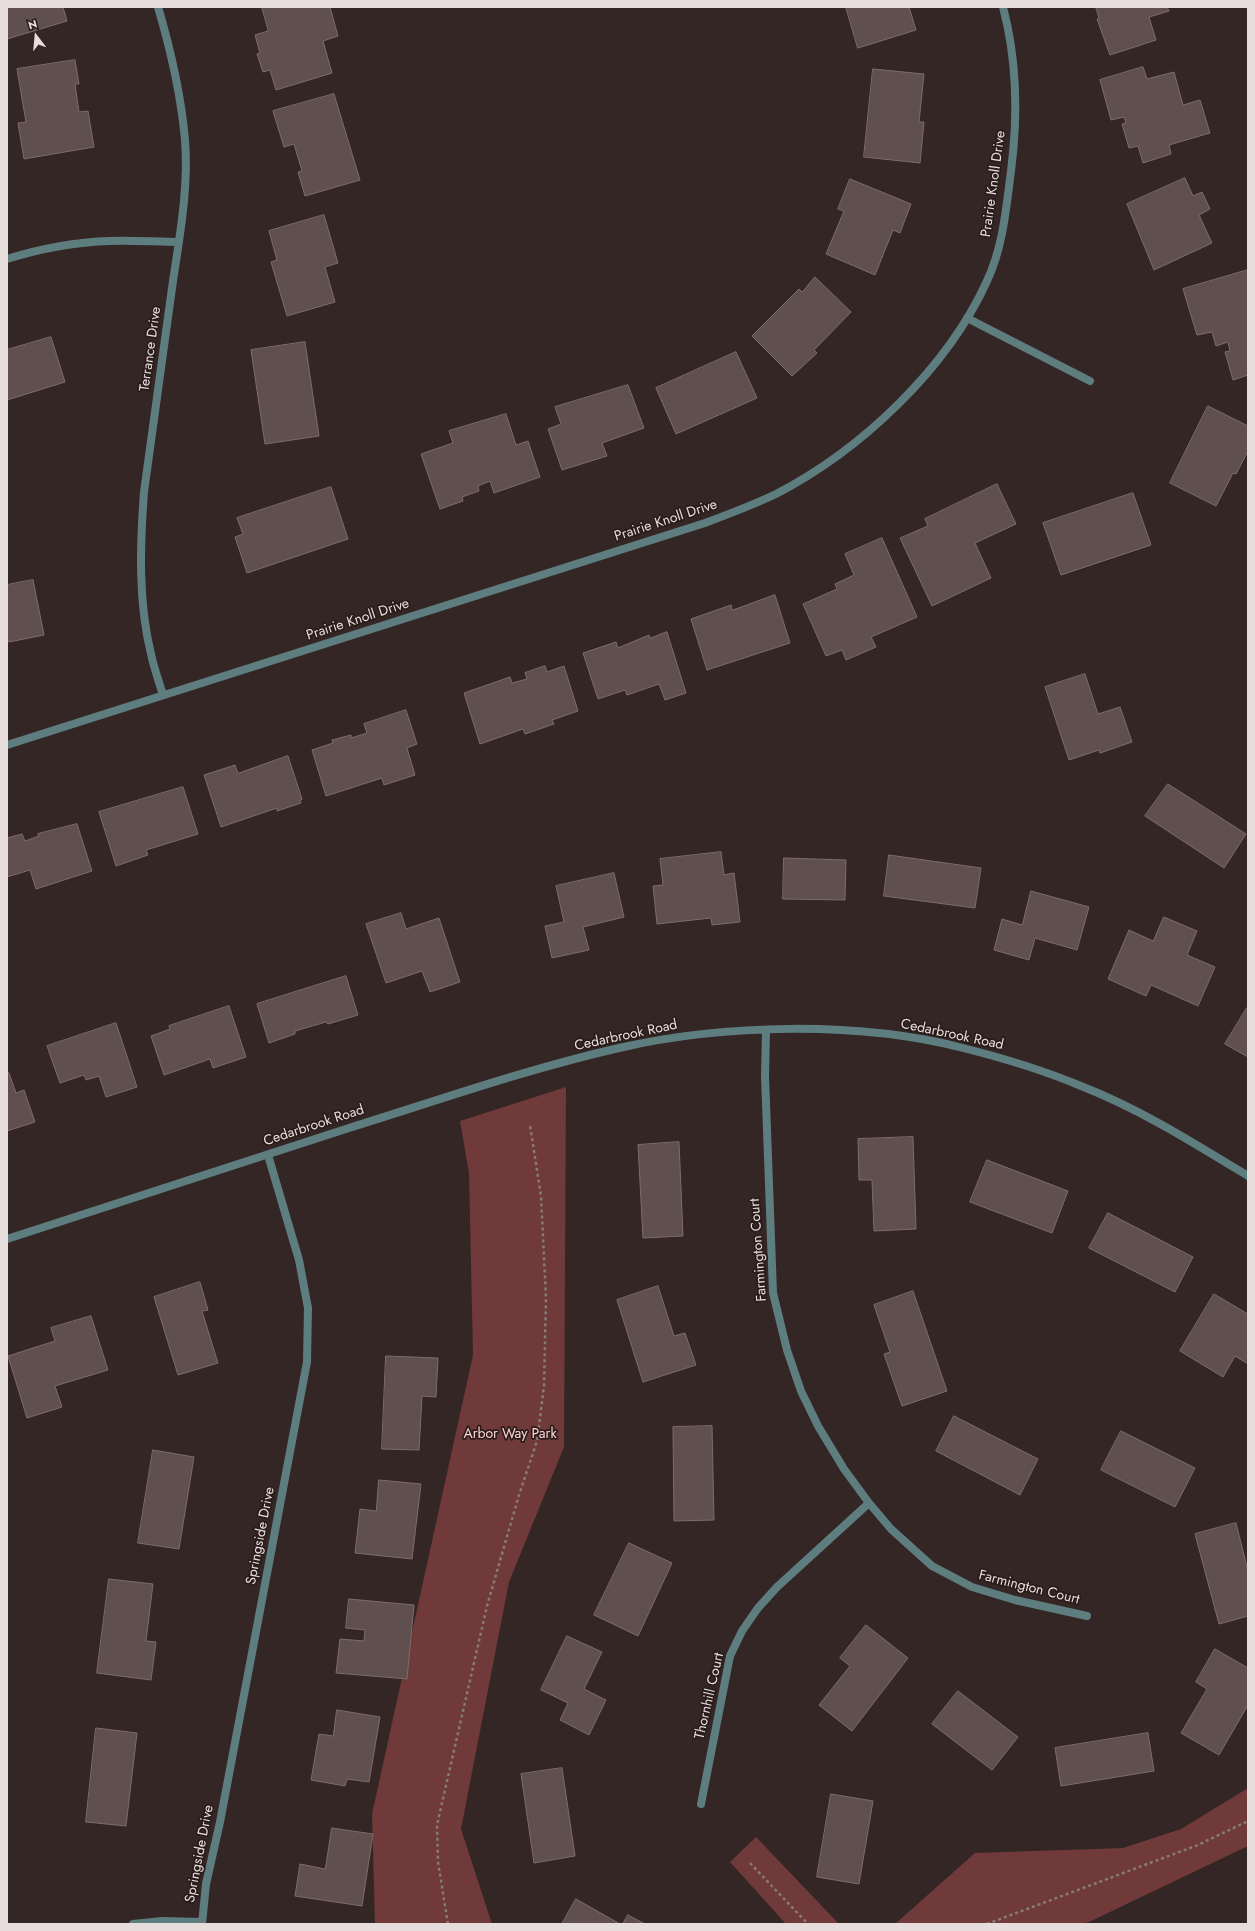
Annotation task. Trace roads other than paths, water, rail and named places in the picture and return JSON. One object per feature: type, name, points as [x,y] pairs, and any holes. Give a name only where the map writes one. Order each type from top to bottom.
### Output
[{"type":"street","name":"Terrance Drive","points":[[158,7],[167,36],[180,98],[185,141],[186,178],[141,524],[140,574],[146,629],[151,654],[163,695]]},
{"type":"street","name":"Prairie Knoll Drive","points":[[7,745],[705,523],[745,508],[776,494],[831,461],[882,419],[931,369],[962,328],[988,280],[1002,236],[1015,140],[1015,87],[1007,22],[1003,7]]},
{"type":"street","points":[[7,259],[22,254],[89,243],[110,241],[178,242]]},
{"type":"street","points":[[967,318],[1090,381]]},
{"type":"street","name":"Cedarbrook Road","points":[[7,1239],[520,1073],[620,1048],[681,1037],[766,1030],[847,1030],[910,1037],[960,1047],[1024,1065],[1082,1086],[1150,1118],[1248,1176]]},
{"type":"street","name":"Farmington Court","points":[[766,1030],[765,1076],[773,1293],[787,1350],[801,1391],[844,1469],[869,1503],[891,1529],[932,1566],[965,1584],[1015,1600],[1087,1616]]},
{"type":"street","name":"Springside Drive","points":[[202,1923],[206,1884],[221,1814],[307,1362],[308,1308],[299,1260],[268,1155]]},
{"type":"street","name":"Thornhill Court","points":[[701,1804],[730,1656],[742,1631],[758,1608],[777,1587],[869,1503]]},
{"type":"street","points":[[132,1924],[162,1921],[202,1923]]},
{"type":"park label","name":"Arbor Way Park","points":[[510,1435]]}]
